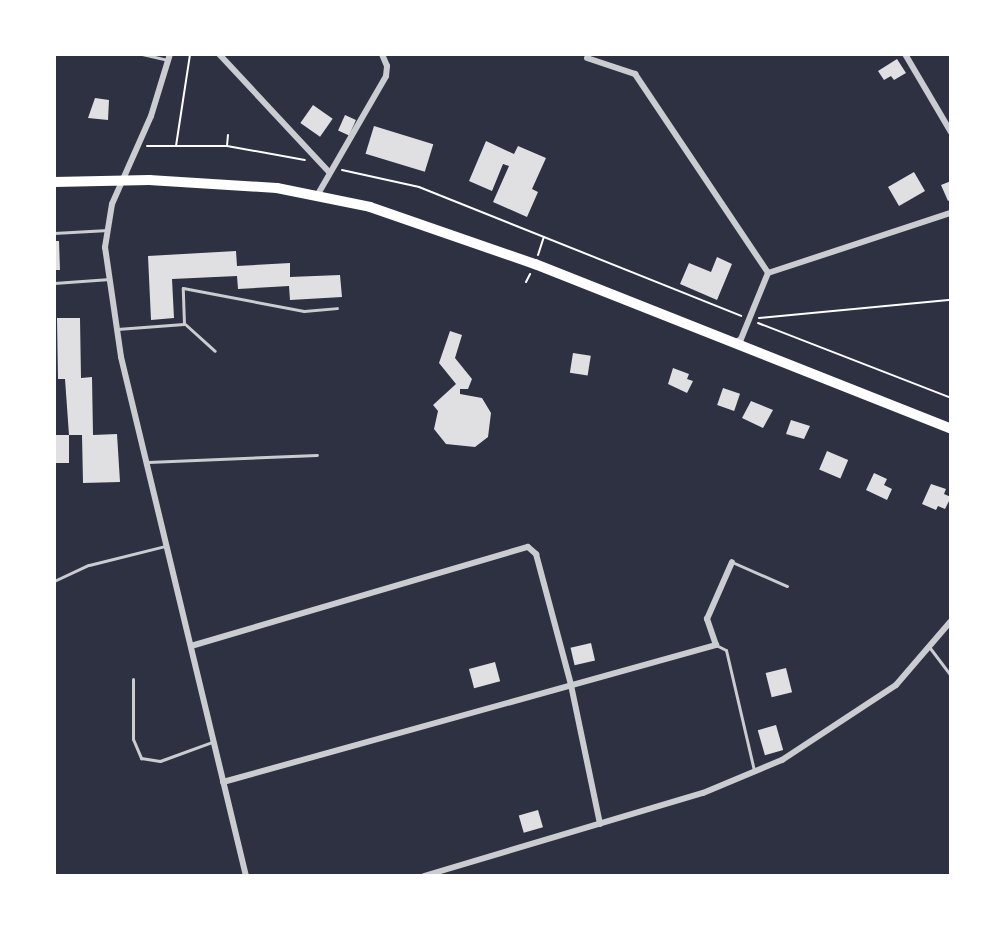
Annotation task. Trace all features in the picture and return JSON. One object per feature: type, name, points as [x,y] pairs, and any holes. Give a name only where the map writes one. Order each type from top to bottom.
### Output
[{"type":"highway","points":[[54,182],[123,180],[213,183],[318,194],[467,240],[951,429]]},
{"type":"street","points":[[219,54],[320,163],[330,168]]},
{"type":"street","points":[[318,194],[330,168],[386,76],[387,66],[382,54]]},
{"type":"street","points":[[905,54],[951,132]]},
{"type":"street","points":[[169,57],[137,146],[112,204],[105,247],[117,329],[246,876]]},
{"type":"street","points":[[587,58],[635,74],[768,273]]},
{"type":"street","points":[[733,344],[741,339],[768,273],[951,213]]},
{"type":"street","points":[[191,646],[528,547],[536,554],[571,685],[600,824]]},
{"type":"street","points":[[223,782],[716,645],[707,619],[732,562]]},
{"type":"street","points":[[424,876],[703,793],[782,760],[896,685],[951,621]]},
{"type":"lane","points":[[142,54],[169,57]]},
{"type":"lane","points":[[54,232],[108,230]]},
{"type":"lane","points":[[54,283],[110,279]]},
{"type":"lane","points":[[184,324],[183,288],[304,311],[338,308]]},
{"type":"lane","points":[[117,329],[184,324],[215,351]]},
{"type":"lane","points":[[147,462],[317,455]]},
{"type":"lane","points":[[54,581],[89,565],[167,546]]},
{"type":"lane","points":[[732,562],[787,586]]},
{"type":"lane","points":[[716,645],[726,651],[755,772]]},
{"type":"lane","points":[[930,648],[951,676]]},
{"type":"lane","points":[[133,679],[133,739],[141,758],[160,761],[214,741]]},
{"type":"path","points":[[176,146],[190,54]]},
{"type":"path","points":[[226,146],[228,135]]},
{"type":"path","points":[[137,146],[226,146],[320,163]]},
{"type":"path","points":[[330,168],[419,188],[951,398]]},
{"type":"path","points":[[748,319],[951,300]]},
{"type":"building","points":[[897,59],[906,73],[894,80],[891,76],[884,80],[878,71]]},
{"type":"building","points":[[95,98],[109,100],[108,120],[88,118]]},
{"type":"building","points":[[313,105],[333,119],[320,137],[300,123]]},
{"type":"building","points":[[345,115],[356,120],[349,135],[338,131]]},
{"type":"building","points":[[374,126],[433,144],[425,172],[366,154]]},
{"type":"building","points":[[486,141],[514,154],[518,146],[546,158],[532,189],[538,192],[527,217],[493,202],[509,166],[503,164],[492,191],[469,181]]},
{"type":"building","points":[[914,172],[925,191],[899,206],[888,187]]},
{"type":"building","points":[[951,181],[951,199],[948,201],[941,185]]},
{"type":"building","points":[[54,241],[59,241],[60,270],[54,270]]},
{"type":"building","points":[[236,251],[237,266],[290,263],[290,277],[340,275],[342,297],[290,300],[289,286],[238,289],[237,276],[172,279],[174,318],[151,320],[148,256]]},
{"type":"building","points":[[717,257],[732,264],[717,300],[680,284],[689,263],[711,272]]},
{"type":"building","points":[[57,318],[80,318],[81,378],[92,377],[93,435],[117,434],[120,482],[83,483],[82,435],[69,435],[65,379],[58,379]]},
{"type":"building","points":[[450,331],[462,335],[455,358],[472,379],[468,389],[460,389],[460,394],[482,398],[491,413],[488,437],[475,447],[446,444],[434,429],[438,411],[433,405],[456,384],[439,363]]},
{"type":"building","points":[[573,353],[591,356],[588,376],[570,373]]},
{"type":"building","points":[[673,368],[689,374],[687,379],[693,381],[687,393],[668,384]]},
{"type":"building","points":[[723,388],[740,394],[734,411],[717,405]]},
{"type":"building","points":[[751,401],[773,410],[763,428],[742,418]]},
{"type":"building","points":[[791,420],[810,426],[804,439],[786,434]]},
{"type":"building","points":[[54,435],[69,435],[69,463],[54,463]]},
{"type":"building","points":[[827,451],[848,460],[840,478],[819,469]]},
{"type":"building","points":[[874,473],[887,479],[884,485],[892,489],[887,500],[866,490]]},
{"type":"building","points":[[931,484],[946,489],[944,494],[951,497],[945,509],[938,506],[936,510],[922,504]]},
{"type":"building","points":[[591,643],[595,661],[575,665],[571,648]]},
{"type":"building","points":[[495,662],[500,681],[474,688],[469,669]]},
{"type":"building","points":[[786,668],[792,692],[772,697],[766,673]]},
{"type":"building","points":[[776,725],[783,750],[765,755],[758,730]]},
{"type":"building","points":[[538,810],[543,827],[524,833],[519,816]]}]
